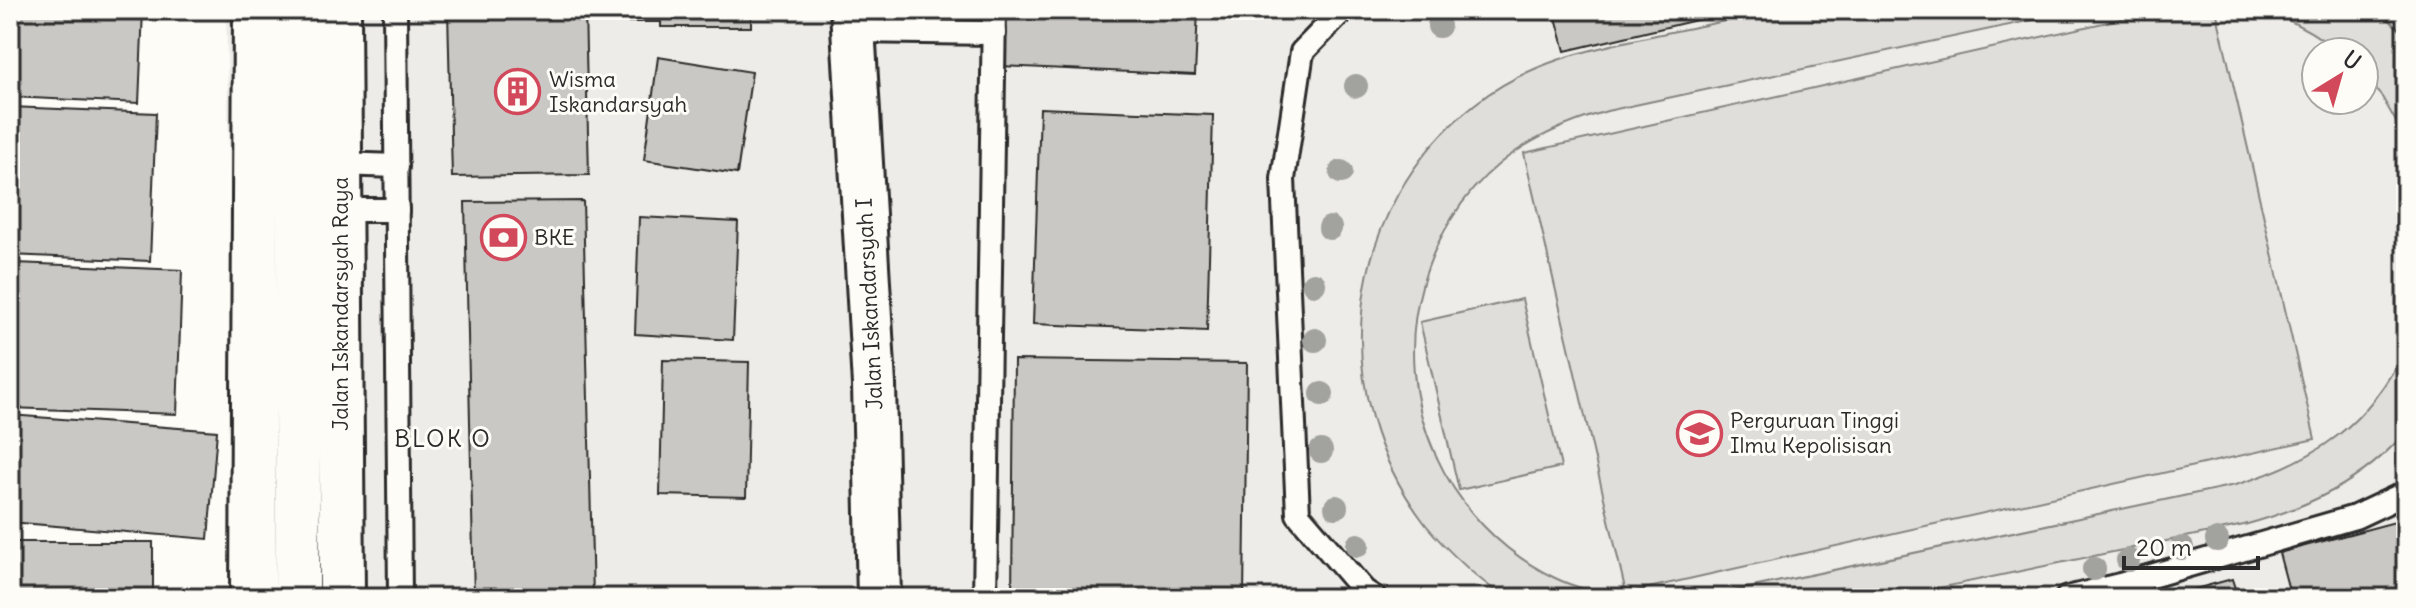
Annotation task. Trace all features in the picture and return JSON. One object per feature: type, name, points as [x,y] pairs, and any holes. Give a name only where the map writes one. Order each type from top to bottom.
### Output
[{"type":"main road","points":[[253,598],[256,10]]},
{"type":"main road","points":[[297,598],[299,10]]},
{"type":"main road","name":"Jalan Iskandarsyah Raya","points":[[338,10],[342,598]]},
{"type":"street","name":"Jalan Iskandarsyah I","points":[[852,21],[874,385],[879,598]]},
{"type":"lane","points":[[395,10],[400,598]]},
{"type":"lane","points":[[1343,10],[1302,52],[1283,179],[1298,514],[1364,591],[1375,598]]},
{"type":"lane","points":[[852,21],[994,21],[985,598]]},
{"type":"lane","points":[[339,164],[397,166]]},
{"type":"lane","points":[[339,210],[397,210]]},
{"type":"lane","points":[[2067,598],[2355,517],[2406,493]]},
{"type":"shaded area","name":"Perguruan Tinggi Ilmu Kepolisisan","points":[[226,10],[2406,10],[2406,598],[238,598]]},
{"type":"shaded area","points":[[1780,10],[2079,10],[1607,111],[1537,139],[1485,176],[1451,219],[1434,252],[1422,286],[1414,329],[1414,372],[1421,414],[1435,454],[1456,492],[1483,525],[1515,554],[1553,577],[1623,598],[1508,597],[1476,576],[1426,525],[1393,473],[1372,418],[1362,361],[1363,304],[1375,248],[1397,195],[1431,147],[1475,104],[1518,77],[1587,51]]},
{"type":"shaded area","points":[[2161,10],[2216,10],[2315,439],[1626,593],[1524,153]]},
{"type":"shaded area","points":[[2264,10],[2379,10],[2406,36],[2406,139],[2380,95],[2380,36],[2316,36]]},
{"type":"shaded area","points":[[1522,299],[1561,467],[1459,490],[1420,322]]},
{"type":"shaded area","points":[[2406,347],[2406,431],[2390,449],[2353,479],[2290,510],[2244,525],[1890,598],[1701,598],[2235,485],[2264,475],[2315,451],[2357,419],[2375,398]]},
{"type":"building","points":[[10,10],[143,10],[139,103],[10,97]]},
{"type":"building","name":"Wisma Iskandarsyah","points":[[448,10],[585,10],[589,175],[452,177]]},
{"type":"building","points":[[620,10],[751,10],[751,27],[661,27],[661,22],[620,22]]},
{"type":"building","points":[[1003,10],[1198,10],[1195,75],[1001,66]]},
{"type":"building","points":[[1554,10],[1739,10],[1565,51]]},
{"type":"building","points":[[658,57],[752,72],[737,174],[644,160]]},
{"type":"building","points":[[10,107],[156,113],[150,261],[10,255]]},
{"type":"building","points":[[1040,108],[1213,115],[1207,331],[1033,324]]},
{"type":"building","points":[[583,201],[593,598],[474,598],[465,202]]},
{"type":"building","points":[[639,217],[738,222],[733,340],[635,334]]},
{"type":"building","points":[[16,263],[182,270],[177,414],[10,408]]},
{"type":"building","points":[[663,360],[749,362],[746,497],[660,495]]},
{"type":"building","points":[[1014,360],[1247,363],[1244,598],[1012,598]]},
{"type":"building","points":[[10,415],[217,431],[208,539],[10,522]]},
{"type":"building","points":[[2406,519],[2406,598],[2291,598],[2279,553]]},
{"type":"building","points":[[10,542],[153,542],[153,598],[10,598]]},
{"type":"building","points":[[2232,579],[2238,598],[2162,598]]},
{"type":"place","name":"Wisma Iskandarsyah","points":[[518,92]]},
{"type":"place","name":"BKE","points":[[503,237]]},
{"type":"place","name":"Perguruan Tinggi Ilmu Kepolisisan","points":[[1699,433]]},
{"type":"district","name":"BLOK O","points":[[443,439]]}]
